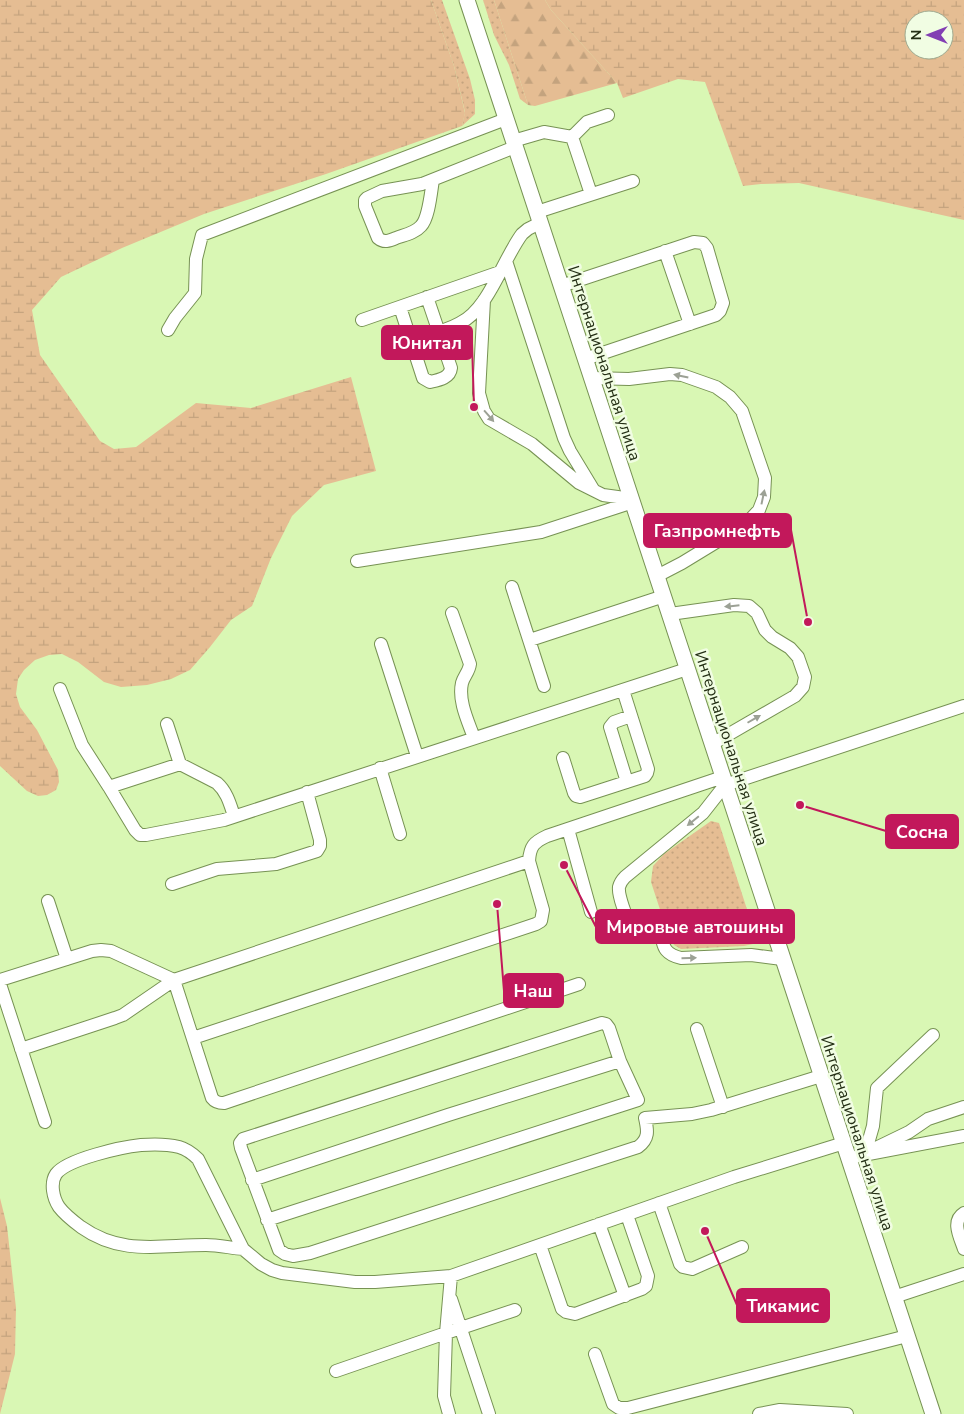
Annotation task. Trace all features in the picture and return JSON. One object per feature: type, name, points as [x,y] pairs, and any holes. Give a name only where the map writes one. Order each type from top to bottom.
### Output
[{"type":"main road","points":[[467,0],[497,93]]},
{"type":"main road","points":[[471,0],[497,93]]},
{"type":"main road","name":"Интернациональная улица","points":[[497,93],[933,1414]]},
{"type":"lane","points":[[572,137],[587,122],[608,115]]},
{"type":"lane","points":[[168,330],[195,293],[196,259],[202,235],[506,119]]},
{"type":"lane","points":[[432,180],[426,218],[423,225],[417,230],[387,241],[381,241],[365,206],[367,198],[382,191],[414,186],[432,180],[544,132],[572,137]]},
{"type":"lane","points":[[572,137],[590,194]]},
{"type":"lane","points":[[412,340],[460,323],[467,318],[484,300],[522,234],[538,218],[590,194],[633,181]]},
{"type":"lane","points":[[561,286],[694,242],[703,243],[707,248],[723,303],[722,308],[716,315],[585,359]]},
{"type":"lane","points":[[666,251],[690,324]]},
{"type":"lane","points":[[362,320],[503,267]]},
{"type":"lane","points":[[503,267],[564,438],[594,491]]},
{"type":"lane","points":[[400,307],[423,378],[430,382],[446,377],[451,368],[427,297]]},
{"type":"lane","points":[[484,300],[479,393],[484,411],[489,418],[532,444],[579,483],[604,495],[632,501]]},
{"type":"lane","points":[[591,378],[629,379],[670,374],[682,375],[716,387],[742,411],[765,478],[762,504],[746,524],[657,576]]},
{"type":"lane","points":[[357,561],[542,532],[632,501]]},
{"type":"lane","points":[[512,587],[544,686]]},
{"type":"lane","points":[[530,640],[664,596]]},
{"type":"lane","points":[[670,614],[734,605],[749,606],[757,613],[765,630],[772,637],[790,648],[798,657],[805,677],[803,687],[795,696],[712,744]]},
{"type":"lane","points":[[452,613],[470,664],[462,683],[462,698],[474,738]]},
{"type":"lane","points":[[381,644],[417,756]]},
{"type":"lane","points":[[60,690],[82,745],[135,830],[140,834],[146,835],[224,820],[687,669]]},
{"type":"lane","points":[[562,758],[576,796],[584,797],[645,776],[648,773],[623,690]]},
{"type":"lane","points":[[193,1038],[536,924],[541,921],[543,910],[529,861],[530,851],[539,840],[568,829],[964,706]]},
{"type":"lane","points":[[627,782],[610,727],[614,722],[631,716]]},
{"type":"lane","points":[[166,724],[180,764],[218,783],[227,794],[234,816]]},
{"type":"lane","points":[[109,788],[180,764]]},
{"type":"lane","points":[[380,768],[400,834]]},
{"type":"lane","points":[[724,781],[703,813],[625,877],[621,882],[619,895],[629,921],[634,925],[655,928],[666,952],[672,956],[680,958],[751,955],[782,959]]},
{"type":"lane","points":[[172,884],[218,869],[276,864],[317,852],[320,840],[307,792]]},
{"type":"lane","points":[[568,829],[591,912]]},
{"type":"lane","points":[[21,1048],[123,1015],[174,980],[529,861]]},
{"type":"lane","points":[[48,901],[67,959]]},
{"type":"lane","points":[[45,1122],[0,982],[67,959],[101,950],[111,952],[174,980],[212,1098],[219,1103],[224,1103],[580,984]]},
{"type":"lane","points":[[602,1022],[609,1028],[620,1061],[638,1100],[648,1132],[646,1140],[638,1147],[310,1253],[293,1256],[282,1253],[277,1247],[240,1143],[243,1139],[602,1022]]},
{"type":"lane","points":[[697,1028],[723,1107]]},
{"type":"lane","points":[[865,1154],[873,1126],[877,1088],[933,1035]]},
{"type":"lane","points":[[252,1180],[448,1115],[620,1061]]},
{"type":"lane","points":[[645,1118],[692,1114],[723,1107],[821,1076]]},
{"type":"lane","points":[[267,1220],[638,1100]]},
{"type":"lane","points":[[849,1160],[904,1135],[928,1119],[964,1107]]},
{"type":"lane","points":[[865,1154],[964,1136]]},
{"type":"lane","points":[[243,1249],[215,1245],[142,1248],[110,1242],[86,1230],[66,1216],[57,1205],[53,1194],[53,1183],[56,1174],[71,1163],[104,1152],[141,1145],[180,1147],[198,1158],[243,1249],[261,1264],[282,1273],[356,1282],[375,1282],[451,1276],[734,1177],[844,1143]]},
{"type":"lane","points":[[659,1203],[680,1264],[683,1267],[692,1269],[742,1247]]},
{"type":"lane","points":[[964,1213],[957,1220],[957,1226],[964,1249]]},
{"type":"lane","points":[[540,1245],[562,1309],[575,1314],[646,1286],[648,1276],[627,1214]]},
{"type":"lane","points":[[599,1224],[624,1296]]},
{"type":"lane","points":[[272,1270],[282,1253]]},
{"type":"lane","points":[[894,1297],[964,1274]]},
{"type":"lane","points":[[449,1414],[444,1396],[446,1333],[451,1276]]},
{"type":"lane","points":[[449,1294],[489,1414]]},
{"type":"lane","points":[[336,1371],[515,1310]]},
{"type":"lane","points":[[595,1354],[613,1404],[619,1408],[628,1408],[907,1336]]},
{"type":"lane","points":[[759,1414],[780,1410],[847,1414]]},
{"type":"green space","points":[[0,0],[431,0],[454,66],[465,113],[462,126],[326,174],[204,214],[122,248],[61,277],[32,310],[40,355],[100,441],[114,449],[136,447],[196,403],[251,408],[351,377],[376,471],[324,485],[292,516],[271,558],[252,606],[231,620],[190,670],[171,679],[147,685],[121,687],[104,682],[78,662],[62,654],[49,655],[35,660],[24,670],[18,679],[16,694],[20,707],[37,730],[58,770],[59,782],[56,790],[47,795],[38,796],[27,791],[0,766]]},
{"type":"green space","points":[[431,0],[442,0],[470,79],[475,100],[475,114],[462,126],[465,112],[454,66]]},
{"type":"green space","points":[[483,0],[494,0],[528,105],[520,99],[509,65],[494,35]]},
{"type":"green space","points":[[494,0],[545,0],[551,10],[617,83],[535,106],[528,105]]},
{"type":"green space","points":[[545,0],[964,0],[964,220],[799,183],[743,186],[705,82],[678,79],[623,98],[617,83],[551,10]]},
{"type":"green space","points":[[711,821],[719,823],[756,941],[753,944],[744,946],[681,949],[674,945],[668,934],[651,882],[653,866],[664,854]]},
{"type":"green space","points":[[0,1198],[7,1226],[16,1308],[15,1354],[0,1414]]},
{"type":"place","name":"Юнитал","points":[[474,407]]},
{"type":"place","name":"Газпромнефть","points":[[808,622]]},
{"type":"place","name":"Сосна","points":[[800,805]]},
{"type":"place","name":"Мировые автошины","points":[[564,865]]},
{"type":"place","name":"Наш","points":[[497,904]]},
{"type":"place","name":"Тикамис","points":[[705,1231]]}]
